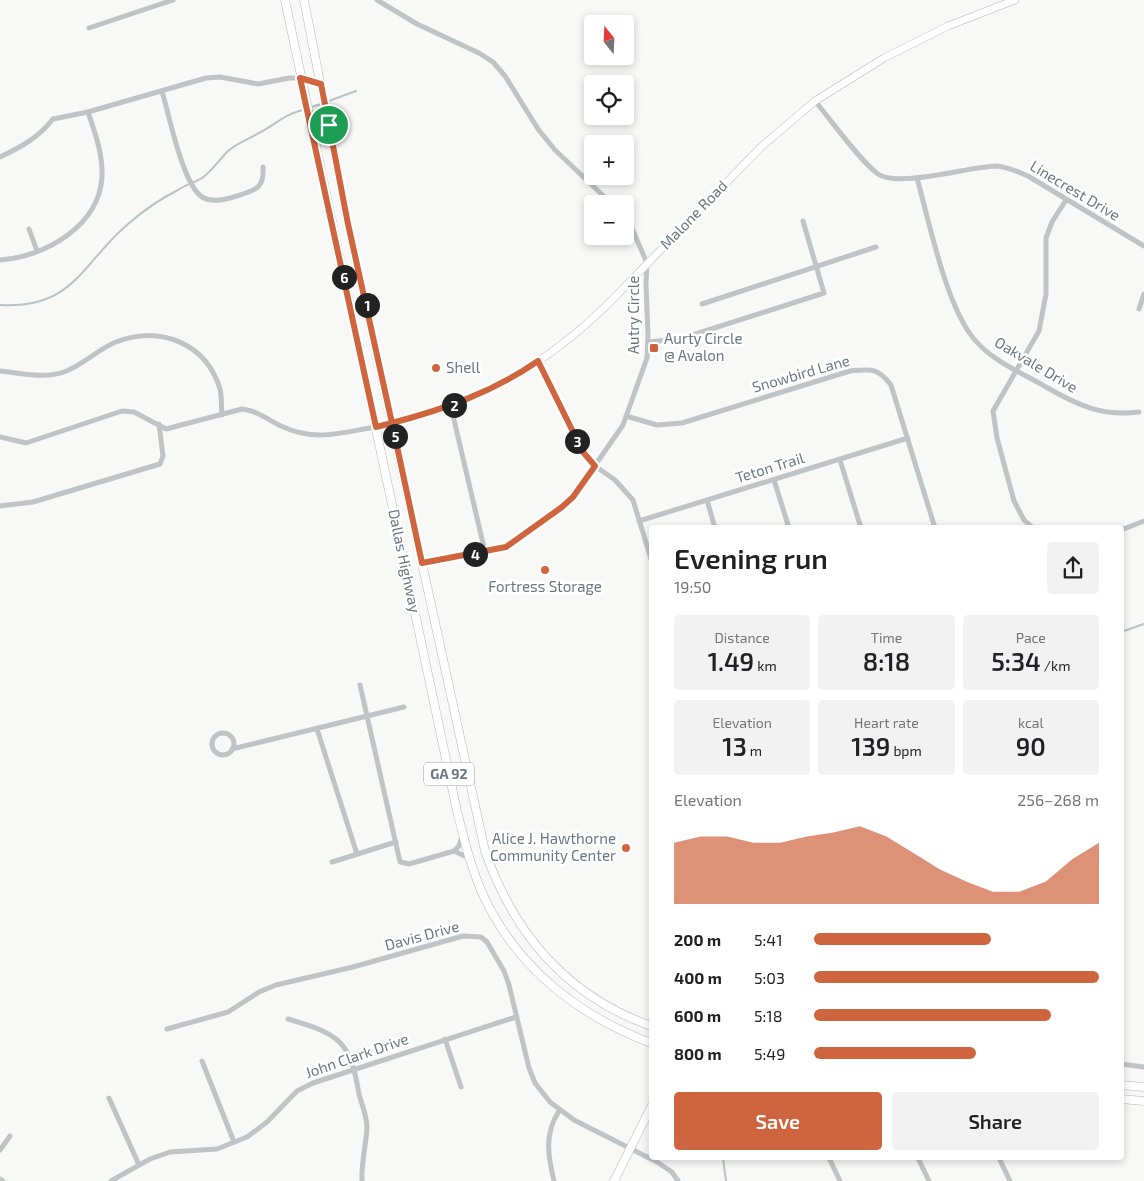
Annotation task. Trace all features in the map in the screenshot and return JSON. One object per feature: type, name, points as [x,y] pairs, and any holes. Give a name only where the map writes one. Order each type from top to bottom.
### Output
[{"type":"main road","name":"Dallas Highway","points":[[285,0],[300,78],[470,860],[488,906],[509,940],[542,978],[573,1002],[636,1037],[649,1041]]},
{"type":"main road","name":"Dallas Highway","points":[[304,0],[348,224],[479,828],[492,870],[525,933],[547,960],[568,979],[611,1009],[649,1025]]},
{"type":"main road","points":[[636,1037],[649,1047]]},
{"type":"main road","points":[[1124,1085],[1144,1087]]},
{"type":"main road","points":[[1124,1099],[1144,1101]]},
{"type":"main road","points":[[614,1181],[649,1112]]},
{"type":"street","points":[[147,0],[150,7]]},
{"type":"street","points":[[88,28],[173,0]]},
{"type":"street","points":[[378,0],[417,24],[479,53],[493,62],[554,150],[602,195]]},
{"type":"street","name":"Malone Road","points":[[376,427],[451,407],[488,391],[538,361],[584,328],[761,147],[815,101],[884,58],[948,26],[1016,0]]},
{"type":"street","points":[[0,157],[42,133],[53,119],[88,112],[206,78],[220,77],[258,84],[289,78],[300,78],[321,84]]},
{"type":"street","points":[[162,91],[186,173],[194,191],[204,198],[217,201],[250,192],[259,186],[264,179],[263,167]]},
{"type":"street","name":"Linecrest Drive","points":[[815,101],[879,175],[904,180],[939,173],[997,166],[1028,176],[1144,246]]},
{"type":"street","points":[[0,260],[16,259],[57,243],[86,219],[97,200],[102,178],[101,160],[88,112]]},
{"type":"street","name":"Oakvale Drive","points":[[917,178],[958,315],[973,339],[988,352],[1016,370],[1080,406],[1103,413],[1139,412]]},
{"type":"street","points":[[1030,525],[1024,520],[1014,501],[994,423],[993,411],[1039,331],[1046,294],[1046,238],[1052,222],[1066,200]]},
{"type":"street","points":[[648,342],[680,339],[824,293],[803,221]]},
{"type":"street","points":[[29,229],[37,251]]},
{"type":"street","name":"Autry Circle","points":[[422,563],[506,547],[573,497],[623,425],[647,358],[648,342],[647,263],[634,233]]},
{"type":"street","points":[[702,304],[876,247]]},
{"type":"street","points":[[1139,309],[1144,294]]},
{"type":"street","points":[[0,371],[50,376],[65,372],[121,340],[146,334],[163,336],[177,340],[196,351],[220,389],[222,416]]},
{"type":"street","points":[[538,361],[583,452],[595,466],[615,480],[633,500],[649,552]]},
{"type":"street","name":"Snowbird Lane","points":[[626,416],[656,425],[682,423],[850,371],[871,368],[883,375],[891,385],[934,525]]},
{"type":"street","points":[[451,407],[485,552]]},
{"type":"street","points":[[0,436],[26,443],[122,411],[134,412],[166,429],[242,410],[254,411],[280,426],[312,436],[376,427]]},
{"type":"street","points":[[0,506],[33,502],[160,464],[163,456],[158,424]]},
{"type":"street","name":"Teton Trail","points":[[640,521],[908,438]]},
{"type":"street","points":[[840,460],[860,525]]},
{"type":"street","points":[[774,480],[788,525]]},
{"type":"street","points":[[707,500],[714,525]]},
{"type":"street","points":[[1124,529],[1144,520]]},
{"type":"street","points":[[360,685],[396,842],[403,863],[454,851],[459,846],[463,834]]},
{"type":"street","points":[[232,749],[233,742],[229,736],[223,734],[214,738],[213,748],[217,753],[227,754],[232,749],[404,707]]},
{"type":"street","points":[[317,728],[357,854]]},
{"type":"street","points":[[332,862],[396,842]]},
{"type":"street","points":[[454,851],[465,855],[470,860]]},
{"type":"street","name":"Davis Drive","points":[[167,1029],[228,1012],[259,992],[276,985],[472,935],[487,942],[504,972],[509,985],[524,1055],[534,1079],[544,1096],[559,1111],[584,1126],[649,1158]]},
{"type":"street","name":"John Clark Drive","points":[[111,1181],[139,1165],[170,1152],[217,1148],[247,1137],[267,1122],[297,1091],[355,1068],[516,1017]]},
{"type":"street","points":[[288,1019],[329,1033],[340,1041],[355,1068],[360,1100],[366,1113],[367,1128],[362,1181]]},
{"type":"street","points":[[444,1039],[461,1087]]},
{"type":"street","points":[[202,1062],[234,1142]]},
{"type":"street","points":[[1124,1064],[1144,1067]]},
{"type":"street","points":[[109,1098],[139,1165]]},
{"type":"street","points":[[554,1181],[548,1139],[559,1111]]},
{"type":"street","points":[[0,1150],[10,1136]]},
{"type":"street","name":"Davis Drive","points":[[653,1160],[668,1168],[678,1181]]},
{"type":"street","points":[[830,1160],[840,1181]]},
{"type":"street","points":[[919,1160],[929,1181]]},
{"type":"street","points":[[1000,1160],[1010,1181]]},
{"type":"waterway","points":[[326,102],[356,91]]},
{"type":"waterway","points":[[311,107],[321,104]]},
{"type":"waterway","points":[[0,305],[25,304],[45,300],[61,292],[74,281],[112,239],[158,201],[202,178],[235,146],[286,117],[307,109]]},
{"type":"waterway","points":[[1124,631],[1144,624]]},
{"type":"waterway","points":[[723,1160],[726,1181]]},
{"type":"place","name":"Aurty Circle @ Avalon","points":[[654,348]]},
{"type":"place","name":"Shell","points":[[436,368]]},
{"type":"place","name":"Fortress Storage","points":[[545,570]]},
{"type":"place","name":"Alice J. Hawthorne Community Center","points":[[626,848]]},
{"type":"route","points":[[329,125],[321,84],[300,78],[376,427],[392,423],[422,563],[506,547],[534,529],[573,497],[595,466],[583,452],[538,361],[488,391],[451,407],[392,423],[348,224],[329,125]]}]
